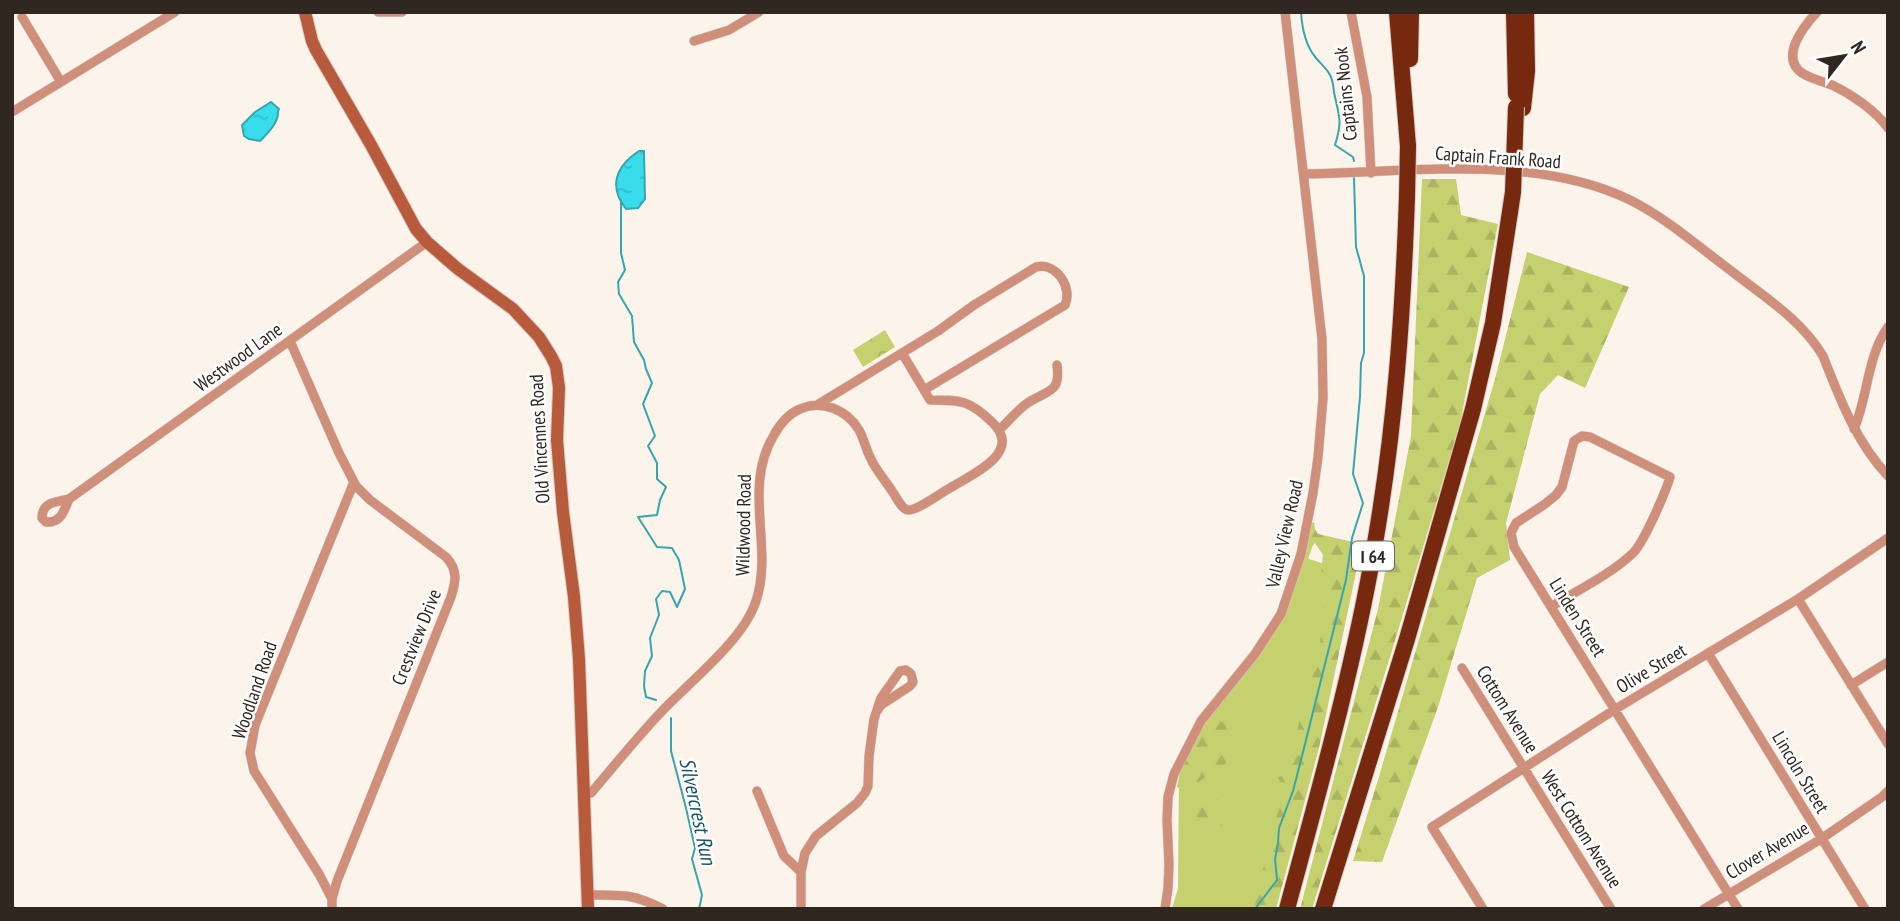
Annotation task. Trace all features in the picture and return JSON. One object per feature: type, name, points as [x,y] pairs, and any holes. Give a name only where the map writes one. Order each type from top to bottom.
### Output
[{"type":"highway","name":"I 64","points":[[1287,909],[1341,704],[1375,547],[1388,460],[1401,344],[1407,196],[1408,146],[1397,12]]},
{"type":"highway","points":[[1408,146],[1411,12]]},
{"type":"highway","points":[[1324,909],[1408,639],[1478,390],[1495,313],[1513,192],[1519,108],[1514,12]]},
{"type":"highway","points":[[1519,108],[1527,71],[1526,12]]},
{"type":"street","points":[[12,112],[175,12]]},
{"type":"street","name":"Old Vincennes Road","points":[[305,12],[312,41],[321,60],[416,229],[458,269],[513,309],[539,337],[555,366],[559,388],[557,440],[579,659],[588,902]]},
{"type":"street","points":[[378,12],[402,12]]},
{"type":"street","points":[[694,41],[729,30],[760,12]]},
{"type":"street","points":[[1285,12],[1304,174]]},
{"type":"street","name":"Captains Nook","points":[[1351,12],[1367,97],[1371,173]]},
{"type":"street","points":[[1816,12],[1796,42],[1793,57],[1796,67],[1809,77],[1831,85],[1854,99],[1872,111],[1888,128]]},
{"type":"street","points":[[22,17],[61,82]]},
{"type":"street","name":"Captain Frank Road","points":[[1304,174],[1436,169],[1552,176],[1595,186],[1649,210],[1801,327],[1823,356],[1854,429],[1888,477]]},
{"type":"street","name":"Valley View Road","points":[[1165,909],[1168,888],[1168,808],[1174,774],[1201,721],[1255,654],[1281,614],[1298,566],[1311,505],[1322,421],[1324,363],[1304,174]]},
{"type":"street","name":"Westwood Lane","points":[[69,499],[427,242]]},
{"type":"street","name":"Wildwood Road","points":[[585,793],[592,793],[663,710],[731,642],[748,618],[757,600],[761,575],[758,492],[764,458],[771,438],[782,422],[796,410],[817,405],[1036,267],[1053,268],[1066,286],[1068,299],[1060,309],[924,390]]},
{"type":"street","points":[[1854,429],[1880,339],[1888,327]]},
{"type":"street","name":"Crestview Drive","points":[[290,341],[354,482],[370,500],[446,557],[454,569],[456,583],[342,867],[332,904]]},
{"type":"street","points":[[817,405],[828,406],[847,416],[858,428],[871,461],[901,504],[911,510],[995,459],[1002,440],[999,430],[967,402],[930,400],[902,353]]},
{"type":"street","points":[[999,430],[1026,404],[1048,394],[1055,387],[1059,376],[1058,365]]},
{"type":"street","name":"Linden Street","points":[[1551,607],[1635,553],[1670,477],[1590,437],[1582,436],[1574,441],[1562,487],[1545,504],[1516,523],[1511,533],[1514,547],[1614,710],[1738,909]]},
{"type":"street","name":"Woodland Road","points":[[332,904],[318,874],[254,771],[250,753],[255,725],[354,482]]},
{"type":"street","name":"Olive Street","points":[[1483,909],[1432,827],[1614,710],[1798,599],[1888,538]]},
{"type":"street","points":[[1798,599],[1888,744]]},
{"type":"street","name":"Lincoln Street","points":[[1708,653],[1865,909]]},
{"type":"street","points":[[1851,685],[1888,662]]},
{"type":"street","name":"Cottom Avenue","points":[[1462,668],[1524,768]]},
{"type":"street","points":[[801,909],[801,872],[805,853],[811,842],[828,825],[857,803],[865,793],[868,786],[874,719],[881,698],[898,673],[904,670],[910,673],[913,678],[912,685],[881,705],[877,711]]},
{"type":"street","name":"West Cottom Avenue","points":[[1524,768],[1611,909]]},
{"type":"street","points":[[757,790],[784,856],[801,872]]},
{"type":"street","name":"Clover Avenue","points":[[1704,909],[1821,839],[1886,795]]},
{"type":"street","points":[[588,902],[624,895],[637,897],[663,909]]},
{"type":"green space","points":[[1422,179],[1456,179],[1461,215],[1498,224],[1460,424],[1312,909],[1300,909],[1378,609],[1411,436]]},
{"type":"green space","points":[[1527,252],[1629,287],[1585,388],[1558,375],[1540,394],[1506,523],[1510,560],[1477,578],[1438,707],[1382,862],[1353,861],[1495,379]]},
{"type":"green space","points":[[885,330],[895,347],[863,367],[853,350]]},
{"type":"green space","points":[[1314,522],[1318,534],[1362,544],[1319,748],[1276,909],[1241,909],[1249,899],[1275,840],[1276,818],[1285,794],[1278,777],[1287,775],[1320,643],[1323,621],[1323,555],[1315,543],[1304,571],[1301,570],[1311,523]]},
{"type":"green space","points":[[1303,557],[1352,573],[1268,909],[1172,909],[1178,888],[1179,770],[1203,723],[1261,650]]},
{"type":"green space","points":[[1220,721],[1234,729],[1228,762],[1185,791],[1177,787],[1180,773],[1189,755],[1216,746],[1191,747],[1205,727]]},
{"type":"green space","points":[[1216,799],[1230,809],[1222,826],[1204,827],[1196,819],[1197,810]]},
{"type":"water","points":[[271,102],[279,109],[277,119],[269,131],[260,141],[244,136],[242,125],[255,112]]},
{"type":"water","points":[[639,151],[644,151],[645,199],[638,208],[626,209],[617,192],[617,177],[625,163]]},
{"type":"waterway","points":[[1301,12],[1303,31],[1309,48],[1332,80],[1340,121],[1335,145],[1353,157],[1354,161]]},
{"type":"waterway","points":[[1255,909],[1277,880],[1275,859],[1279,828],[1293,791],[1346,580],[1352,538],[1363,503],[1353,474],[1364,353],[1364,276],[1356,247],[1354,178]]},
{"type":"waterway","name":"Silvercrest Run","points":[[621,200],[621,253],[625,270],[618,282],[619,294],[632,316],[634,342],[652,383],[643,404],[655,436],[648,446],[657,463],[657,479],[666,487],[657,515],[638,517],[657,547],[672,548],[679,560],[685,589],[677,607],[670,592],[662,591],[656,599],[659,615],[650,638],[652,656],[645,671],[644,686],[646,697],[656,700]]},
{"type":"waterway","name":"Silvercrest Run","points":[[671,718],[671,751],[695,848],[692,859],[702,895],[699,909]]}]
